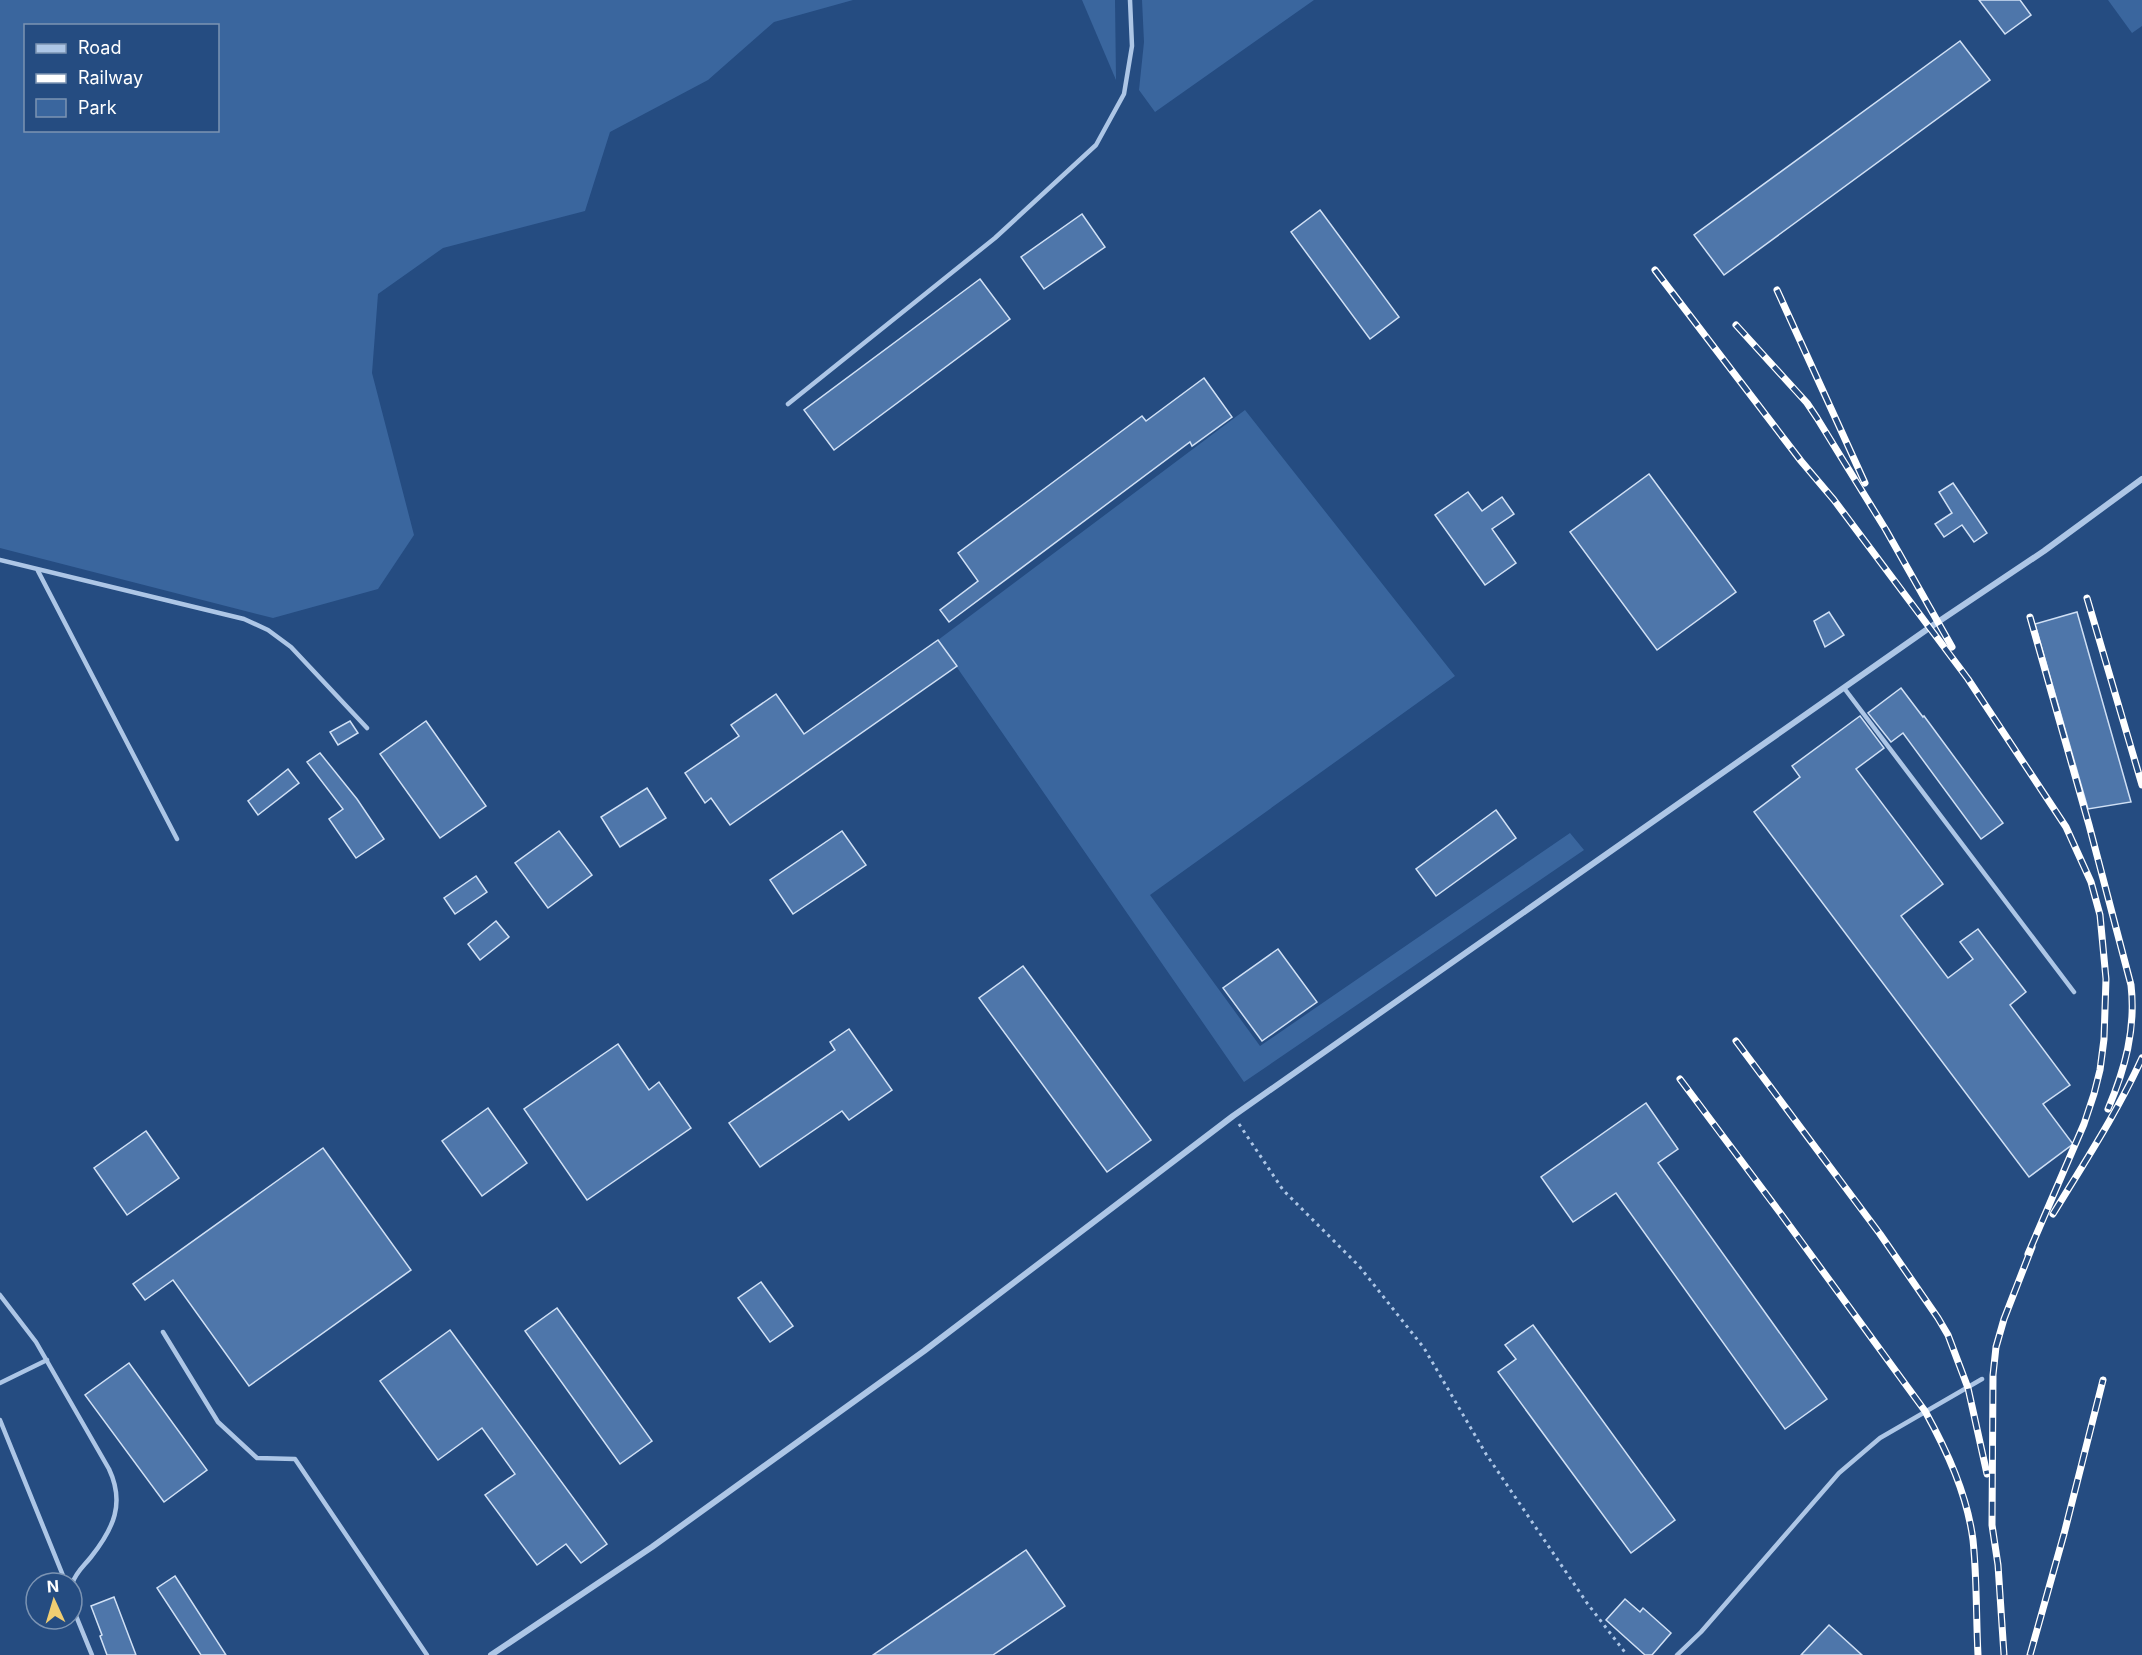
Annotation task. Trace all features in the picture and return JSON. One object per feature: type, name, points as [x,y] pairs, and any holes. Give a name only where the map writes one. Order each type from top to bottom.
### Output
[{"type":"street","points":[[491,1655],[652,1547],[904,1365],[1233,1116],[1844,688],[2044,551],[2142,479]]},
{"type":"lane","points":[[788,404],[995,238],[1096,145],[1124,94],[1132,46],[1130,0]]},
{"type":"lane","points":[[0,560],[244,619],[268,630],[291,646],[367,728]]},
{"type":"lane","points":[[38,571],[177,838]]},
{"type":"lane","points":[[1844,688],[2074,992]]},
{"type":"lane","points":[[0,1295],[36,1342],[116,1484],[118,1501],[112,1523],[103,1541],[78,1571]]},
{"type":"lane","points":[[163,1332],[218,1422],[257,1458],[295,1459],[427,1655]]},
{"type":"lane","points":[[0,1383],[46,1360]]},
{"type":"lane","points":[[1677,1655],[1701,1632],[1839,1473],[1880,1438],[1982,1379]]},
{"type":"lane","points":[[0,1420],[61,1571]]},
{"type":"lane","points":[[82,1631],[92,1655]]},
{"type":"path","points":[[1233,1116],[1283,1190],[1359,1266],[1424,1348],[1486,1454],[1598,1619],[1627,1655]]},
{"type":"green space","points":[[0,0],[853,0],[774,22],[708,80],[610,132],[585,211],[443,248],[378,294],[372,373],[414,535],[378,589],[273,618],[0,548]]},
{"type":"green space","points":[[1082,0],[1115,0],[1116,80]]},
{"type":"green space","points":[[1142,0],[1314,0],[1155,112],[1139,90],[1144,42]]},
{"type":"green space","points":[[2108,0],[2142,0],[2142,26],[2132,33]]},
{"type":"green space","points":[[1245,410],[1455,676],[1150,895],[1260,1046],[1570,833],[1584,850],[1244,1082],[938,640]]},
{"type":"building","points":[[1979,0],[2020,0],[2031,15],[2005,34]]},
{"type":"building","points":[[1960,41],[1990,80],[1724,275],[1694,235]]},
{"type":"building","points":[[1320,210],[1399,317],[1370,339],[1291,232]]},
{"type":"building","points":[[1082,214],[1105,247],[1044,289],[1021,257]]},
{"type":"building","points":[[980,279],[1010,319],[834,450],[804,410]]},
{"type":"building","points":[[1204,378],[1232,417],[1192,446],[1190,442],[949,622],[940,610],[978,581],[958,553],[1142,416],[1146,421]]},
{"type":"building","points":[[1649,474],[1736,592],[1657,650],[1570,532]]},
{"type":"building","points":[[1953,483],[1987,533],[1974,542],[1962,525],[1944,537],[1935,524],[1952,513],[1939,492]]},
{"type":"building","points":[[1468,492],[1482,511],[1502,497],[1514,514],[1492,529],[1516,563],[1485,585],[1435,515]]},
{"type":"building","points":[[1829,612],[1844,635],[1825,647],[1814,621]]},
{"type":"building","points":[[2077,612],[2131,802],[2088,809],[2035,624]]},
{"type":"building","points":[[938,640],[957,666],[730,825],[711,798],[705,803],[685,773],[739,736],[731,725],[776,694],[804,734]]},
{"type":"building","points":[[1901,688],[2003,823],[1981,839],[1903,733],[1891,742],[1868,713]]},
{"type":"building","points":[[1860,716],[1884,748],[1856,769],[1943,884],[1901,916],[1948,978],[1973,959],[1960,942],[1978,929],[2026,992],[2010,1005],[2070,1085],[2043,1104],[2073,1144],[2029,1177],[1754,812],[1800,777],[1792,766]]},
{"type":"building","points":[[350,721],[358,733],[338,745],[330,732]]},
{"type":"building","points":[[426,721],[486,806],[440,838],[380,754]]},
{"type":"building","points":[[320,753],[357,799],[384,839],[356,858],[329,819],[343,809],[307,762]]},
{"type":"building","points":[[288,769],[299,783],[258,815],[248,801]]},
{"type":"building","points":[[647,788],[666,818],[620,847],[601,817]]},
{"type":"building","points":[[1496,810],[1516,838],[1436,896],[1416,869]]},
{"type":"building","points":[[559,831],[592,875],[548,908],[515,863]]},
{"type":"building","points":[[842,831],[866,865],[793,914],[770,880]]},
{"type":"building","points":[[476,876],[487,892],[455,914],[444,898]]},
{"type":"building","points":[[496,921],[509,937],[480,960],[468,944]]},
{"type":"building","points":[[1278,949],[1317,1002],[1262,1041],[1223,988]]},
{"type":"building","points":[[1023,966],[1151,1140],[1107,1172],[979,998]]},
{"type":"building","points":[[849,1029],[892,1090],[849,1120],[842,1111],[760,1167],[729,1123],[835,1050],[830,1042]]},
{"type":"building","points":[[618,1044],[649,1090],[659,1082],[691,1128],[587,1200],[524,1109]]},
{"type":"building","points":[[1646,1103],[1678,1149],[1658,1163],[1827,1399],[1785,1429],[1616,1193],[1573,1222],[1541,1177]]},
{"type":"building","points":[[488,1108],[527,1163],[482,1196],[442,1141]]},
{"type":"building","points":[[146,1131],[179,1178],[127,1215],[94,1168]]},
{"type":"building","points":[[323,1148],[411,1270],[249,1386],[173,1280],[145,1300],[133,1284]]},
{"type":"building","points":[[761,1282],[793,1326],[770,1342],[738,1298]]},
{"type":"building","points":[[557,1308],[652,1441],[620,1464],[525,1331]]},
{"type":"building","points":[[1533,1325],[1675,1520],[1631,1553],[1498,1372],[1516,1359],[1505,1345]]},
{"type":"building","points":[[450,1330],[607,1544],[581,1563],[566,1544],[537,1565],[485,1495],[515,1474],[482,1428],[438,1460],[380,1381]]},
{"type":"building","points":[[129,1363],[207,1470],[164,1502],[85,1395]]},
{"type":"building","points":[[1026,1550],[1065,1606],[993,1655],[873,1655]]},
{"type":"building","points":[[175,1576],[226,1655],[201,1655],[157,1588]]},
{"type":"building","points":[[114,1597],[136,1655],[107,1655],[91,1606]]},
{"type":"building","points":[[1625,1599],[1640,1612],[1643,1608],[1671,1633],[1652,1655],[1645,1655],[1606,1620]]},
{"type":"building","points":[[1829,1625],[1862,1655],[1801,1655]]},
{"type":"railway","points":[[1655,270],[1801,461],[1834,500],[1968,679],[2066,827],[2091,882],[2100,915],[2106,979],[2104,1039],[2100,1070],[2084,1124],[2028,1254]]},
{"type":"railway","points":[[1777,290],[1865,483]]},
{"type":"railway","points":[[1736,325],[1807,403],[1886,530],[1952,647]]},
{"type":"railway","points":[[2087,598],[2142,785]]},
{"type":"railway","points":[[2030,617],[2089,825],[2131,985],[2132,1017],[2128,1048],[2108,1109]]},
{"type":"railway","points":[[1736,1041],[1880,1234],[1948,1335],[1968,1388],[1987,1474]]},
{"type":"railway","points":[[2053,1214],[2111,1118],[2142,1058]]},
{"type":"railway","points":[[1680,1079],[1925,1411],[1933,1426],[1955,1473],[1970,1523],[1975,1569],[1978,1655]]},
{"type":"railway","points":[[2004,1655],[1998,1565],[1992,1525],[1993,1375],[1996,1347],[2004,1319],[2032,1247]]},
{"type":"railway","points":[[2030,1655],[2064,1534],[2103,1380]]}]
